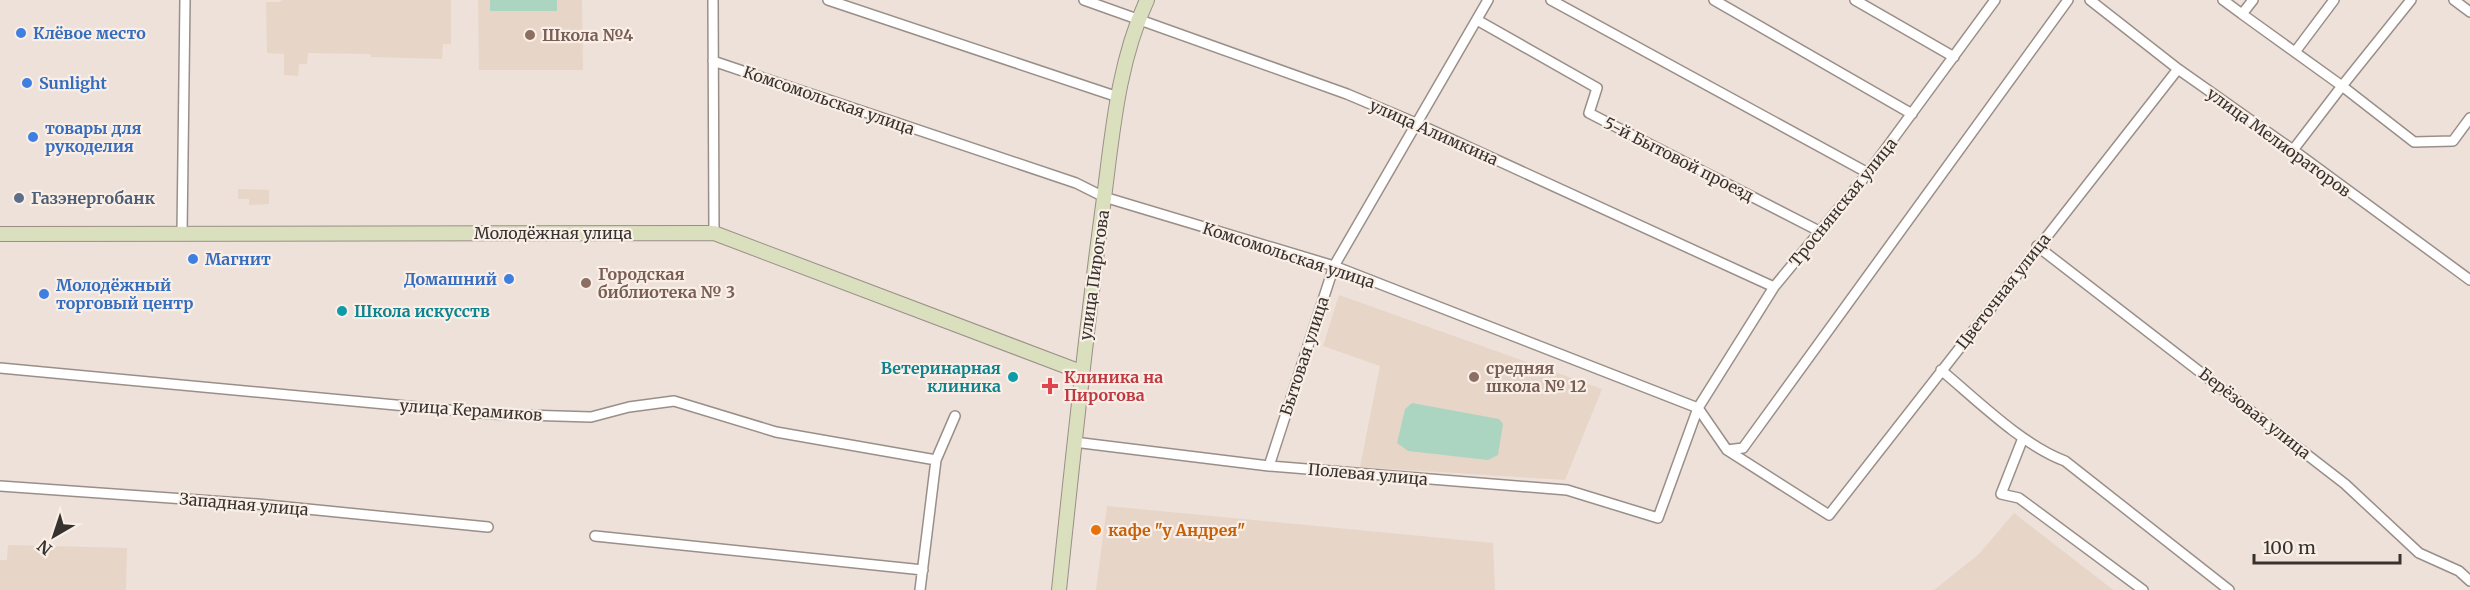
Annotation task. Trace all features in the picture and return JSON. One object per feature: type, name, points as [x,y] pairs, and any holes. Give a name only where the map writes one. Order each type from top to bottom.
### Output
[{"type":"street","points":[[182,233],[185,0]]},
{"type":"street","points":[[713,0],[714,233]]},
{"type":"street","points":[[828,0],[1118,97]]},
{"type":"street","name":"улица Алимкина","points":[[1084,0],[1347,94],[1418,124],[1774,287]]},
{"type":"street","name":"улица Пирогова","points":[[1059,590],[1081,372],[1122,69],[1138,19],[1147,0]]},
{"type":"street","name":"Бытовая улица","points":[[1269,466],[1334,266],[1488,0]]},
{"type":"street","points":[[1551,0],[1868,173]]},
{"type":"street","points":[[1714,0],[1912,114]]},
{"type":"street","points":[[1855,0],[1954,57]]},
{"type":"street","name":"Троснянская улица","points":[[1658,518],[1698,408],[1774,287],[1868,173],[1995,0]]},
{"type":"street","points":[[1698,408],[1727,450],[1743,448],[2068,0]]},
{"type":"street","name":"улица Мелиораторов","points":[[2090,0],[2178,69],[2470,280]]},
{"type":"street","points":[[2223,0],[2342,86],[2414,142],[2452,141],[2470,118]]},
{"type":"street","points":[[2242,14],[2253,0]]},
{"type":"street","points":[[2295,52],[2334,0]]},
{"type":"street","points":[[2293,150],[2411,0]]},
{"type":"street","points":[[2454,0],[2470,12]]},
{"type":"street","name":"5-й Бытовой проезд","points":[[1477,20],[1597,88],[1589,113],[1819,231]]},
{"type":"street","name":"Комсомольская улица","points":[[713,61],[1076,183],[1104,197],[1334,266],[1698,408]]},
{"type":"street","name":"Цветочная улица","points":[[1727,450],[1829,515],[2037,246],[2178,69]]},
{"type":"street","name":"Молодёжная улица","points":[[0,234],[714,233],[1081,372]]},
{"type":"street","name":"Берёзовая улица","points":[[2037,246],[2345,484],[2419,553],[2459,571],[2470,581]]},
{"type":"street","name":"улица Керамиков","points":[[0,368],[492,414],[591,417],[629,407],[674,401],[776,432],[936,460]]},
{"type":"street","points":[[1941,370],[2023,438],[2044,453],[2065,461],[2229,590]]},
{"type":"street","points":[[920,590],[936,460],[955,416]]},
{"type":"street","points":[[2023,438],[2001,494],[2019,498],[2143,590]]},
{"type":"street","name":"Полевая улица","points":[[1074,442],[1269,466],[1567,490],[1658,518]]},
{"type":"street","name":"Западная улица","points":[[0,486],[258,504],[488,527]]},
{"type":"street","points":[[595,536],[923,570]]},
{"type":"shaded area","points":[[282,0],[451,0],[451,44],[443,44],[442,59],[308,53],[307,64],[299,64],[298,76],[284,75],[284,54],[267,53],[266,2]]},
{"type":"shaded area","name":"Школа №4","points":[[478,0],[582,0],[583,70],[479,70]]},
{"type":"shaded area","points":[[238,189],[269,190],[269,204],[249,205],[249,199],[238,199]]},
{"type":"shaded area","name":"средняя школа № 12","points":[[1339,295],[1602,389],[1565,480],[1360,467],[1380,366],[1323,346]]},
{"type":"shaded area","points":[[1107,506],[1493,543],[1495,590],[1096,590]]},
{"type":"shaded area","points":[[2014,513],[2114,590],[1934,590],[1979,554]]},
{"type":"shaded area","points":[[8,545],[127,548],[126,590],[0,590],[0,560],[7,560]]},
{"type":"green space","points":[[490,0],[557,0],[557,11],[490,11]]},
{"type":"green space","points":[[1412,403],[1499,419],[1503,424],[1498,455],[1488,460],[1408,451],[1397,443],[1405,409]]},
{"type":"place","name":"Клёвое место","points":[[21,33]]},
{"type":"place","name":"Школа №4","points":[[530,35]]},
{"type":"place","name":"Sunlight","points":[[27,83]]},
{"type":"place","name":"товары для рукоделия","points":[[33,137]]},
{"type":"place","name":"Газэнергобанк","points":[[19,198]]},
{"type":"place","name":"Магнит","points":[[193,259]]},
{"type":"place","name":"Домашний","points":[[509,279]]},
{"type":"place","name":"Городская библиотека № 3","points":[[586,283]]},
{"type":"place","name":"Молодёжный торговый центр","points":[[44,294]]},
{"type":"place","name":"Школа искусств","points":[[342,311]]},
{"type":"place","name":"Ветеринарная клиника","points":[[1013,377]]},
{"type":"place","name":"средняя школа № 12","points":[[1474,377]]},
{"type":"place","name":"Клиника на Пирогова","points":[[1050,386]]},
{"type":"place","name":"кафе \"у Андрея\"","points":[[1096,530]]}]
